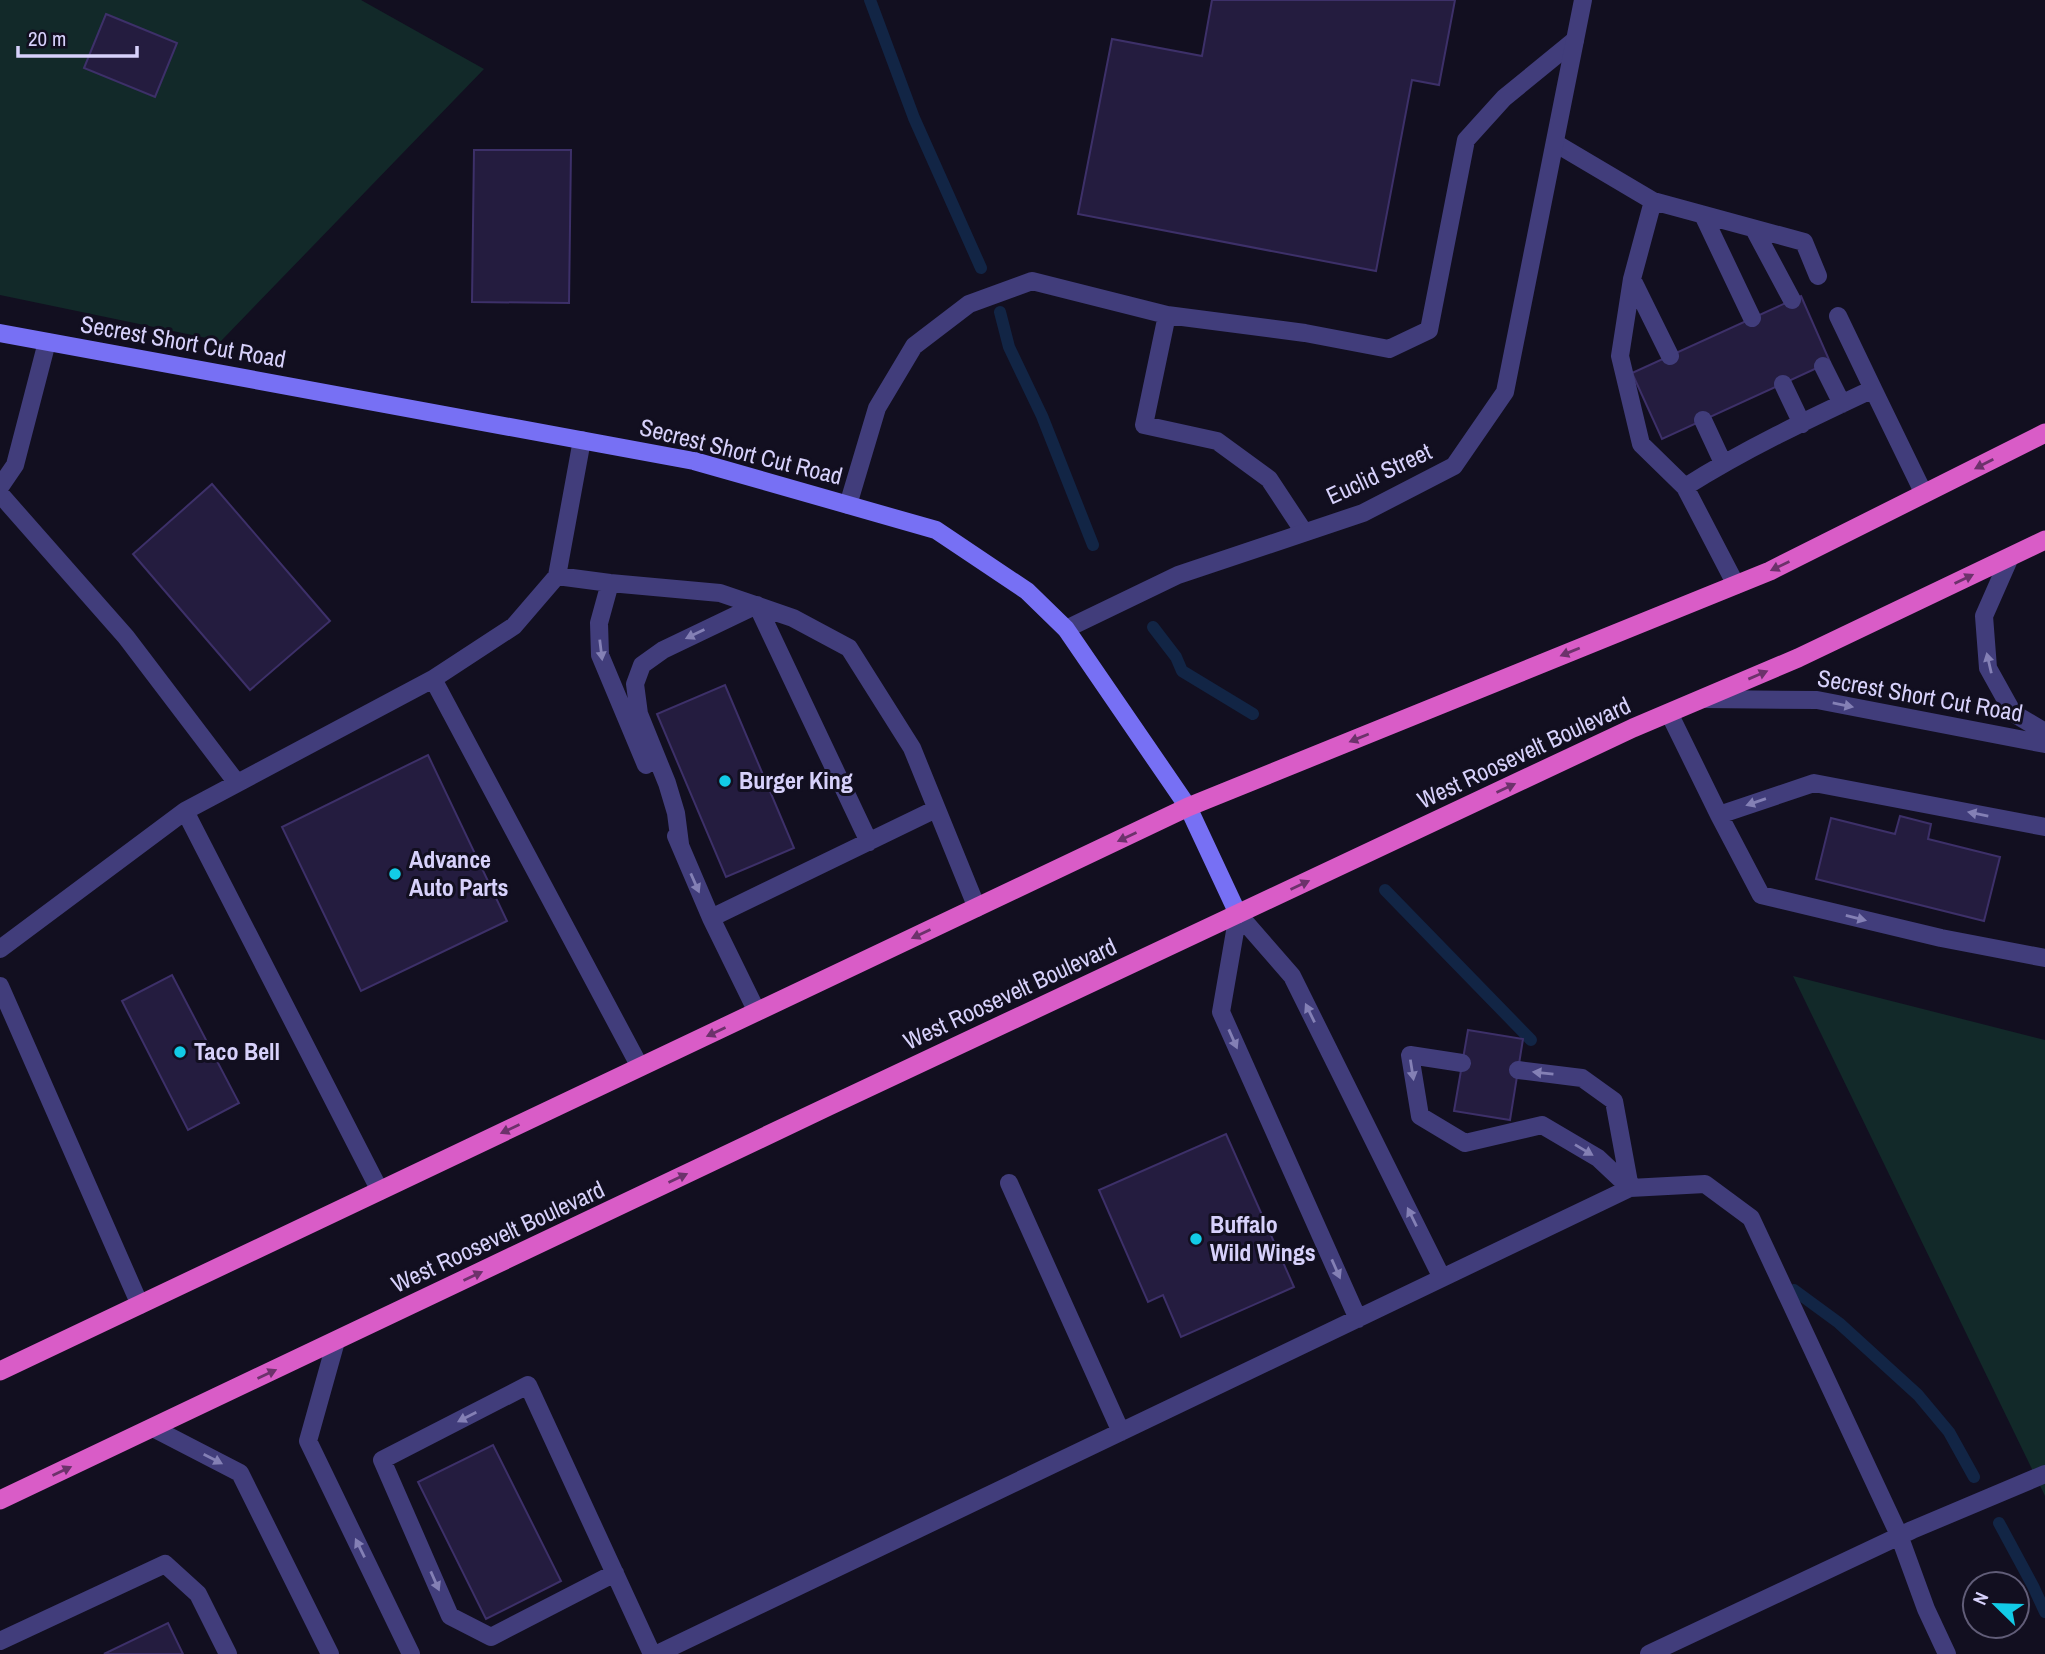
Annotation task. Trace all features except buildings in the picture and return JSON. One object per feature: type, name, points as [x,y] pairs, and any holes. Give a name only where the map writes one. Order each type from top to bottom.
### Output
[{"type":"highway","points":[[0,1371],[1188,807],[1770,571],[2045,433]]},
{"type":"highway","name":"West Roosevelt Boulevard","points":[[0,1500],[1238,914],[1670,713],[1798,658],[2045,540]]},
{"type":"main road","name":"Secrest Short Cut Road","points":[[0,333],[694,461],[936,530],[1027,591],[1066,629],[1188,807],[1238,914]]},
{"type":"street","name":"Euclid Street","points":[[1066,629],[1178,575],[1363,513],[1454,466],[1505,392],[1583,0]]},
{"type":"street","points":[[848,505],[877,408],[914,346],[970,304],[1032,281],[1167,316],[1305,333],[1389,349],[1429,330],[1466,140],[1504,98],[1576,40]]},
{"type":"street","points":[[1555,143],[1653,201],[1804,242],[1818,276]]},
{"type":"street","points":[[1653,201],[1632,279],[1620,356],[1641,444],[1685,487],[1736,585]]},
{"type":"street","points":[[1703,215],[1752,318]]},
{"type":"street","points":[[1754,229],[1792,300]]},
{"type":"street","points":[[1632,279],[1670,356]]},
{"type":"street","points":[[1167,316],[1144,425],[1217,442],[1269,479],[1304,532]]},
{"type":"street","points":[[1838,316],[1924,494]]},
{"type":"street","points":[[0,487],[15,465],[47,342]]},
{"type":"street","points":[[1823,366],[1842,404]]},
{"type":"street","points":[[1783,384],[1801,424]]},
{"type":"street","points":[[1685,487],[1723,463],[1873,389]]},
{"type":"street","points":[[1703,420],[1723,463]]},
{"type":"street","points":[[0,950],[185,811],[433,679],[514,626],[557,576],[582,440]]},
{"type":"street","points":[[0,494],[126,637],[237,783]]},
{"type":"street","name":"Secrest Short Cut Road","points":[[2010,557],[1984,616],[1988,667],[2013,713],[2045,732]]},
{"type":"street","points":[[557,576],[720,593],[793,618],[849,648],[912,748],[976,908]]},
{"type":"street","points":[[610,583],[599,623],[600,655],[711,918],[757,1012]]},
{"type":"street","points":[[757,605],[869,842]]},
{"type":"street","points":[[680,844],[676,813],[639,713],[635,684],[642,665],[663,650],[757,605]]},
{"type":"street","points":[[433,679],[640,1068]]},
{"type":"street","name":"Secrest Short Cut Road","points":[[1702,699],[1817,700],[2045,744]]},
{"type":"street","points":[[1670,713],[1761,895],[1941,938],[2045,958]]},
{"type":"street","points":[[1719,815],[1814,783],[2045,827]]},
{"type":"street","points":[[711,918],[936,809]]},
{"type":"street","points":[[185,811],[380,1191]]},
{"type":"street","points":[[1238,914],[1292,976],[1442,1278]]},
{"type":"street","points":[[1238,914],[1221,1012],[1358,1319]]},
{"type":"street","points":[[0,986],[140,1305]]},
{"type":"street","points":[[1462,1063],[1410,1055],[1420,1116],[1465,1143],[1542,1125],[1598,1158],[1630,1188]]},
{"type":"street","points":[[1518,1070],[1582,1078],[1614,1101],[1630,1188]]},
{"type":"street","points":[[1009,1183],[1121,1432]]},
{"type":"street","points":[[615,1573],[491,1637],[450,1616],[382,1460],[528,1385],[655,1654],[1630,1188],[1705,1184],[1751,1217],[1899,1535],[1926,1609],[1947,1654]]},
{"type":"street","points":[[336,1341],[308,1441],[411,1654]]},
{"type":"street","points":[[153,1428],[240,1473],[330,1654]]},
{"type":"street","points":[[1648,1654],[1899,1535],[2045,1474]]},
{"type":"street","points":[[0,1641],[165,1564],[198,1594],[228,1654]]},
{"type":"green space","points":[[0,0],[361,0],[484,69],[221,341],[0,295]]},
{"type":"green space","points":[[1793,976],[2045,1040],[2045,1496]]},
{"type":"waterway","points":[[870,0],[914,118],[981,268]]},
{"type":"waterway","points":[[1000,312],[1009,347],[1042,416],[1093,545]]},
{"type":"waterway","points":[[1153,627],[1176,657],[1182,671],[1253,714]]},
{"type":"waterway","points":[[1385,890],[1531,1040]]},
{"type":"waterway","points":[[1794,1290],[1839,1323],[1918,1395],[1949,1432],[1974,1477]]},
{"type":"waterway","points":[[1999,1523],[2045,1612]]},
{"type":"place","name":"Burger King","points":[[725,781]]},
{"type":"place","name":"Advance Auto Parts","points":[[395,874]]},
{"type":"place","name":"Taco Bell","points":[[180,1052]]},
{"type":"place","name":"Buffalo Wild Wings","points":[[1196,1239]]}]
